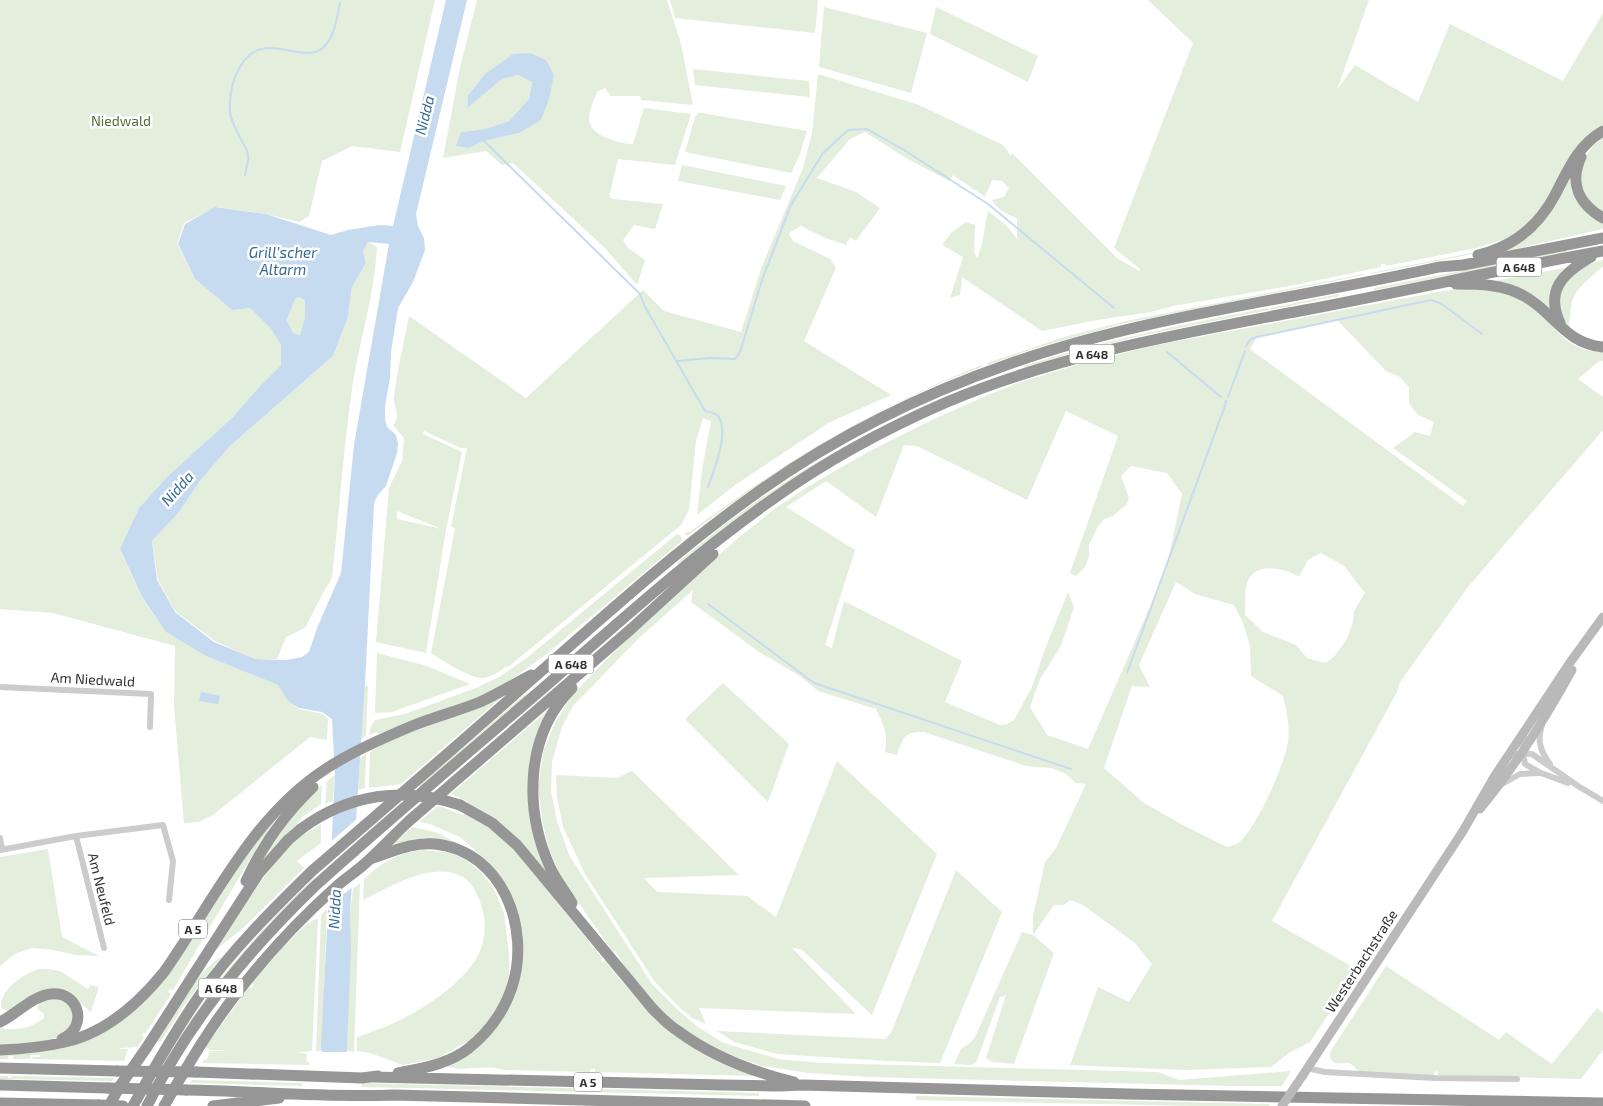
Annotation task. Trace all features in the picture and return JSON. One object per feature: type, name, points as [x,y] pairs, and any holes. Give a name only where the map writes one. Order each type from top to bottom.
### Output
[{"type":"highway","points":[[1439,268],[1507,246],[1521,237],[1539,220],[1546,210],[1577,154],[1592,137],[1603,131]]},
{"type":"highway","points":[[1603,135],[1591,143],[1583,154],[1577,166],[1576,186],[1584,204],[1592,212],[1603,218]]},
{"type":"highway","name":"A 648","points":[[134,1106],[177,1029],[201,994],[252,932],[312,871],[658,570],[748,499],[814,456],[927,396],[1008,364],[1095,337],[1142,325],[1603,238]]},
{"type":"highway","points":[[1562,327],[1554,305],[1555,292],[1560,282],[1576,266],[1602,251]]},
{"type":"highway","name":"A 648","points":[[148,1106],[178,1049],[236,968],[315,886],[674,575],[772,499],[863,443],[945,403],[994,384],[1091,354],[1602,251]]},
{"type":"highway","points":[[1437,284],[1486,284],[1514,291],[1534,302],[1576,340],[1603,347]]},
{"type":"highway","name":"A 648","points":[[164,1106],[199,1046],[241,987],[313,908],[371,858],[385,842],[631,629],[772,499]]},
{"type":"highway","name":"A 648","points":[[631,629],[561,701],[549,721],[536,757],[532,796],[536,824],[551,867],[583,925],[652,1008],[676,1030],[720,1057],[803,1085]]},
{"type":"highway","name":"A 5","points":[[0,1050],[75,1039],[97,1029],[118,1016],[142,997],[177,954],[254,835],[272,814],[346,757],[412,726],[481,701],[548,666]]},
{"type":"highway","name":"A 5","points":[[232,913],[250,873],[263,850],[310,784]]},
{"type":"highway","points":[[0,1103],[113,1105],[120,1086],[147,1048],[259,873],[300,829],[328,811],[362,799],[381,796],[416,795],[438,798],[460,805],[492,823],[511,840],[583,925]]},
{"type":"highway","name":"A 5","points":[[367,1077],[427,1068],[441,1064],[468,1049],[479,1040],[499,1016],[509,994],[515,974],[518,947],[515,919],[504,890],[496,877],[474,858],[449,847],[423,844],[398,848],[371,858]]},
{"type":"highway","points":[[0,1022],[42,996],[51,994],[64,996],[72,1001],[76,1008],[77,1025],[71,1035],[50,1044]]},
{"type":"highway","name":"A 5","points":[[0,1068],[722,1086],[803,1085],[1128,1094],[1603,1103]]},
{"type":"highway","name":"A 5","points":[[0,1085],[228,1090],[363,1096],[394,1095],[805,1106]]},
{"type":"highway","name":"A 5","points":[[213,1106],[311,1094]]},
{"type":"highway","points":[[507,1106],[538,1100]]},
{"type":"main road","name":"Westerbachstraße","points":[[1463,831],[1523,753],[1603,617]]},
{"type":"main road","name":"Westerbachstraße","points":[[1282,1106],[1463,831],[1494,777],[1569,664],[1590,637]]},
{"type":"street","name":"Am Niedwald","points":[[0,687],[151,694],[150,727]]},
{"type":"street","points":[[1544,720],[1540,731],[1540,748],[1556,771]]},
{"type":"street","points":[[1524,733],[1523,753],[1525,764],[1541,773],[1578,786]]},
{"type":"street","points":[[1508,756],[1523,753],[1532,754],[1603,801]]},
{"type":"street","points":[[1499,786],[1520,774],[1541,773]]},
{"type":"street","name":"Am Neufeld","points":[[1,850],[76,836],[163,825],[173,861],[169,900]]},
{"type":"street","name":"Am Neufeld","points":[[76,836],[104,948]]},
{"type":"street","points":[[0,838],[1,850]]},
{"type":"street","points":[[1305,1071],[1426,1078],[1517,1079]]},
{"type":"green space","name":"Niedwald","points":[[0,0],[435,0],[400,152],[352,146],[322,161],[309,216],[299,222],[266,214],[216,207],[184,223],[177,244],[195,279],[232,310],[250,308],[271,329],[281,345],[281,365],[233,417],[167,477],[139,508],[120,550],[142,598],[166,632],[206,656],[278,685],[288,701],[299,709],[323,714],[328,719],[327,740],[310,737],[213,815],[199,822],[184,823],[174,706],[175,646],[53,613],[0,609]]},
{"type":"green space","points":[[477,0],[667,0],[681,44],[693,105],[641,100],[640,96],[611,96],[605,88],[597,92],[589,120],[594,131],[601,135],[618,142],[633,144],[644,108],[691,114],[675,165],[618,159],[609,197],[663,204],[655,229],[634,225],[623,240],[628,248],[645,260],[637,285],[604,247],[513,163],[502,165],[486,151],[443,158],[460,67]],"holes":[[[485,74],[554,75],[519,133],[484,141],[469,148],[461,132],[485,129],[509,121],[529,99],[532,82],[518,75],[502,79],[467,107],[468,95]]]},
{"type":"green space","points":[[670,0],[818,0],[815,33],[675,18]]},
{"type":"green space","points":[[1148,0],[1369,0],[1337,90],[1355,65],[1418,102],[1450,24],[1563,81],[1603,13],[1603,127],[1544,207],[1520,233],[1478,253],[1370,273],[1477,252],[1501,241],[1481,247],[1386,266],[1381,264],[1381,267],[1295,285],[1042,331],[962,277],[960,295],[950,298],[963,257],[942,245],[951,233],[966,222],[975,225],[974,252],[977,258],[983,241],[988,211],[1006,225],[1017,239],[1017,218],[1003,211],[992,200],[1004,197],[1009,188],[1002,181],[992,180],[985,197],[953,175],[949,181],[906,158],[865,132],[850,139],[817,178],[856,192],[880,208],[856,241],[850,237],[846,245],[823,237],[801,226],[789,234],[793,241],[830,259],[836,268],[804,341],[891,395],[830,422],[735,485],[697,515],[702,470],[711,421],[703,418],[696,441],[689,510],[681,525],[508,667],[485,678],[463,672],[431,653],[455,528],[451,527],[467,448],[461,448],[424,431],[423,434],[462,452],[446,530],[426,653],[376,642],[389,488],[402,461],[404,438],[393,425],[397,419],[394,397],[409,316],[526,398],[643,290],[664,311],[741,332],[762,266],[803,168],[812,133],[818,74],[919,105],[1003,145],[1011,156],[1012,153],[1117,258],[1139,271],[1140,269],[1114,248],[1193,43]],"holes":[[[397,511],[442,529],[397,519]]]},
{"type":"green space","points":[[824,7],[927,33],[911,93],[819,67]]},
{"type":"green space","points":[[936,7],[1038,56],[1028,82],[930,34]]},
{"type":"green space","points":[[693,69],[809,81],[810,97],[695,85]]},
{"type":"green space","points":[[698,113],[807,131],[800,154],[791,173],[685,152],[695,117]]},
{"type":"green space","points":[[1603,138],[1603,214],[1592,206],[1580,185],[1583,159],[1594,145]]},
{"type":"green space","points":[[682,165],[786,186],[780,200],[678,181]]},
{"type":"green space","points":[[1572,171],[1572,175],[1603,222],[1603,229],[1510,250]]},
{"type":"green space","points":[[368,242],[377,247],[376,265],[352,389],[332,578],[305,628],[286,637],[277,659],[254,659],[215,641],[175,611],[158,580],[152,541],[180,511],[199,482],[230,446],[333,356],[348,317],[352,287],[366,263],[363,251]]},
{"type":"green space","points":[[1567,250],[1567,253],[1374,290],[1374,288]]},
{"type":"green space","points":[[1603,260],[1603,266],[1579,289],[1573,300],[1568,330],[1559,312],[1559,293],[1577,272],[1586,266]]},
{"type":"green space","points":[[1569,267],[1552,314],[1494,281]]},
{"type":"green space","points":[[1364,274],[1121,324],[1032,349],[988,365],[987,363],[1064,337],[1126,321]]},
{"type":"green space","points":[[239,278],[247,278],[249,288],[244,292],[234,288]]},
{"type":"green space","points":[[1478,287],[1520,299],[1533,307],[1570,343],[1589,350],[1603,352],[1603,361],[1599,361],[1578,379],[1603,397],[1603,430],[1468,587],[1400,682],[1397,692],[1272,921],[1358,970],[1310,1042],[1289,1053],[1271,1067],[1185,1070],[1070,1065],[1098,987],[1129,1002],[1152,964],[1135,943],[1083,905],[1070,900],[1064,905],[1054,905],[1033,935],[1033,916],[1045,862],[1056,848],[1086,784],[1076,783],[1066,774],[1051,768],[1026,766],[924,732],[908,734],[903,740],[897,755],[885,752],[885,730],[876,709],[818,691],[800,676],[759,652],[691,602],[693,590],[639,638],[573,706],[562,727],[552,762],[551,791],[557,821],[569,855],[652,984],[698,1027],[722,1042],[778,1059],[821,1063],[1158,1072],[1179,1080],[1291,1071],[1282,1086],[867,1077],[809,1073],[762,1066],[714,1049],[672,1021],[652,1001],[627,971],[615,951],[613,952],[558,870],[550,851],[543,825],[538,787],[544,749],[555,723],[572,695],[618,648],[690,580],[777,507],[868,452],[932,420],[1018,383],[1083,363],[1152,346],[1443,291]],"holes":[[[1337,320],[1386,371],[1400,377],[1409,387],[1409,403],[1418,415],[1434,422],[1430,436],[1415,432],[1393,448],[1467,501],[1463,506],[1250,349],[1257,337]],[[1066,411],[1118,436],[1070,573],[1076,576],[1085,567],[1089,557],[1089,545],[1098,526],[1104,519],[1113,516],[1126,505],[1129,498],[1121,476],[1131,466],[1167,473],[1182,494],[1166,570],[1088,749],[1047,735],[1030,707],[1040,679],[1061,646],[1074,607],[1068,592],[1032,687],[1014,720],[1000,725],[945,702],[962,661],[844,601],[832,648],[825,645],[855,550],[786,507],[826,481],[876,517],[904,445],[917,446],[1027,500]],[[1321,553],[1344,566],[1365,593],[1354,611],[1353,622],[1347,639],[1334,657],[1325,663],[1307,658],[1296,645],[1263,632],[1245,615],[1246,587],[1251,576],[1263,569],[1270,568],[1286,571],[1299,577],[1308,560]],[[1176,582],[1195,594],[1234,605],[1243,623],[1250,646],[1251,676],[1283,696],[1289,728],[1284,756],[1274,783],[1260,813],[1245,836],[1237,844],[1227,847],[1144,803],[1104,768],[1132,686],[1150,687],[1139,665]]]},
{"type":"green space","points":[[1339,294],[1339,296],[1270,310],[1270,308]]},
{"type":"green space","points":[[299,297],[305,300],[305,317],[300,335],[293,333],[287,320],[295,299]]},
{"type":"green space","points":[[1267,308],[1268,310],[1135,337],[1065,355],[1025,368],[1024,366],[1114,340]]},
{"type":"green space","points":[[982,365],[982,367],[903,400],[865,420],[756,486],[687,536],[685,533],[691,531],[760,482],[795,459],[831,438],[904,399]]},
{"type":"green space","points":[[935,401],[936,403],[882,429],[679,565],[677,563],[735,517],[812,465],[885,425]]},
{"type":"green space","points":[[677,534],[683,540],[544,656],[505,684],[475,699],[378,734],[377,732],[369,735],[375,720],[405,714],[476,688],[501,676],[529,656]]},
{"type":"green space","points":[[377,653],[427,666],[470,684],[392,712],[375,713]]},
{"type":"green space","points":[[723,683],[789,744],[768,802],[685,719]]},
{"type":"green space","points":[[364,686],[368,686],[366,736],[361,739]]},
{"type":"green space","points":[[530,690],[523,699],[421,787],[418,786]]},
{"type":"green space","points":[[509,691],[401,784],[369,788],[370,752],[387,741],[480,707]]},
{"type":"green space","points":[[555,704],[530,778],[553,879],[467,804],[468,802],[451,794]]},
{"type":"green space","points":[[366,754],[365,788],[358,790],[360,758]]},
{"type":"green space","points":[[837,761],[937,854],[872,1015],[801,949],[792,948],[856,1014],[699,1008],[706,1024],[692,1018],[655,982],[585,874],[563,827],[557,797],[556,775],[617,778],[632,771],[739,875],[644,878],[657,892],[747,896],[776,917]]},
{"type":"green space","points":[[335,775],[333,801],[325,804],[327,781]]},
{"type":"green space","points":[[322,785],[321,804],[302,817],[299,824],[255,871],[256,865],[308,796]]},
{"type":"green space","points":[[438,806],[463,815],[465,813],[484,823],[511,846],[603,959],[601,960],[605,961],[638,1000],[671,1032],[709,1057],[757,1076],[595,1072],[595,1069],[591,1069],[590,1072],[503,1070],[496,1068],[457,1069],[446,1065],[488,1036],[522,957],[496,873],[460,837],[430,824],[419,822]]},
{"type":"green space","points":[[278,816],[241,874],[173,990],[170,989],[168,992],[171,994],[145,1034],[143,1033],[142,1036],[144,1037],[138,1047],[120,1048],[128,1049],[124,1061],[32,1059],[33,1057],[40,1057],[40,1055],[30,1055],[31,1059],[13,1059],[13,1056],[9,1056],[8,1059],[0,1059],[0,1054],[46,1050],[127,1014],[228,876]]},
{"type":"green space","points":[[321,824],[321,843],[297,861],[304,868],[242,929],[214,951],[261,881],[285,850],[303,833],[305,834]]},
{"type":"green space","points":[[413,827],[438,833],[465,847],[389,847]]},
{"type":"green space","points":[[48,849],[62,937],[99,956],[76,955],[31,948],[15,954],[0,966],[0,857]]},
{"type":"green space","points":[[421,850],[445,852],[460,856],[479,870],[493,887],[504,913],[509,954],[509,984],[493,1016],[476,1037],[438,1058],[403,1065],[370,1053],[357,1051],[357,1037],[407,1017],[451,987],[476,959],[484,934],[484,914],[475,891],[463,877],[451,873],[425,873],[412,877],[363,900],[364,879],[384,863],[397,856]]},
{"type":"green space","points":[[956,870],[1002,912],[940,1063],[778,1054],[734,1042],[717,1031],[885,1039],[891,1033]]},
{"type":"green space","points":[[315,877],[315,880],[177,1044],[173,1046],[221,978],[257,936]]},
{"type":"green space","points":[[360,883],[354,1052],[347,1051],[350,914],[353,889]]},
{"type":"green space","points":[[327,909],[322,1051],[316,1051],[321,915]]},
{"type":"green space","points":[[318,919],[312,1051],[298,1052],[307,1054],[306,1062],[309,1062],[309,1065],[202,1063],[207,1059],[210,1051],[224,1051],[211,1050],[205,1047],[249,987],[251,989],[254,985],[252,983],[282,948],[308,923]]},
{"type":"green space","points":[[1022,932],[1033,935],[1054,953],[1014,1064],[992,1062],[986,1058],[1006,995],[1000,997],[976,1063],[971,1065],[954,1064],[961,1049],[975,1037]]},
{"type":"green space","points":[[222,956],[185,1004],[160,1043],[157,1041],[178,1006],[202,973]]},
{"type":"green space","points":[[1386,966],[1499,1040],[1506,1032],[1552,1064],[1597,1008],[1603,1013],[1603,1050],[1581,1079],[1438,1075],[1437,1070],[1432,1076],[1360,1072],[1350,1063],[1334,1062],[1331,1060],[1330,1052]]},
{"type":"green space","points":[[40,969],[60,971],[88,989],[90,985],[99,987],[91,1012],[66,991],[10,1012],[1,1008],[4,994],[14,983],[27,974]]},
{"type":"green space","points":[[48,998],[62,1000],[71,1006],[74,1021],[62,1036],[41,1041],[0,1045],[0,1028],[23,1028],[39,1022],[44,1018],[44,1014],[38,1009],[38,1005]]},
{"type":"green space","points":[[0,1076],[8,1076],[8,1078],[11,1078],[11,1076],[114,1078],[112,1081],[0,1079]]},
{"type":"green space","points":[[192,1080],[302,1083],[302,1086],[190,1083]]},
{"type":"green space","points":[[362,1083],[759,1093],[759,1096],[362,1087]]},
{"type":"green space","points":[[916,1096],[1270,1104],[1269,1106],[1197,1106],[916,1100]]},
{"type":"water","points":[[446,0],[467,0],[416,214],[418,226],[424,238],[425,250],[413,282],[398,308],[391,352],[385,420],[387,427],[396,435],[398,444],[397,453],[386,486],[374,503],[366,666],[350,914],[351,949],[347,1049],[351,1106],[327,1106],[321,1046],[335,775],[332,719],[322,712],[299,708],[288,701],[278,685],[206,656],[166,632],[142,597],[120,549],[139,508],[168,476],[233,417],[281,365],[281,345],[271,329],[250,308],[232,310],[195,279],[178,244],[185,224],[215,207],[266,214],[331,235],[379,225],[393,226]],"holes":[[[368,242],[389,244],[354,445],[341,573],[317,628],[309,652],[302,657],[287,660],[255,659],[214,642],[175,612],[157,580],[152,541],[180,511],[199,482],[230,446],[333,356],[348,317],[352,287],[366,263],[363,251]],[[299,297],[305,300],[305,317],[300,335],[293,333],[287,320],[295,299]]]},
{"type":"water","points":[[530,53],[546,60],[554,75],[549,99],[541,120],[519,133],[484,141],[469,148],[456,146],[461,132],[485,129],[509,121],[529,99],[532,82],[518,75],[502,79],[467,108],[468,95],[485,74],[513,54]]},
{"type":"water","points":[[201,692],[220,696],[218,704],[199,701]]},
{"type":"pier","points":[[359,817],[355,885],[324,910],[328,844]]},
{"type":"pier","points":[[319,1052],[350,1052],[354,1106],[325,1106]]},
{"type":"waterway","points":[[245,175],[248,154],[230,112],[230,96],[236,75],[245,59],[256,51],[268,48],[305,53],[316,52],[325,46],[337,20],[340,3]]},
{"type":"waterway","points":[[677,361],[710,358],[735,359],[740,352],[762,280],[791,205],[823,153],[848,130],[867,129],[904,150],[988,204],[1114,308]]},
{"type":"waterway","points":[[484,141],[640,294],[644,305],[705,411],[718,416],[722,424],[720,452],[708,487]]},
{"type":"waterway","points":[[1246,346],[1251,339],[1257,337],[1431,300],[1442,304],[1482,334]]},
{"type":"waterway","points":[[1228,397],[1245,351]]},
{"type":"waterway","points":[[1167,352],[1221,397]]},
{"type":"waterway","points":[[1127,673],[1226,401]]},
{"type":"waterway","points":[[708,604],[814,683],[1071,769]]},
{"type":"water label","name":"Nidda","points":[[424,115]]},
{"type":"water label","name":"Grill’scher Altarm","points":[[283,260]]},
{"type":"water label","name":"Nidda","points":[[177,488]]},
{"type":"water label","name":"Nidda","points":[[334,909]]}]
